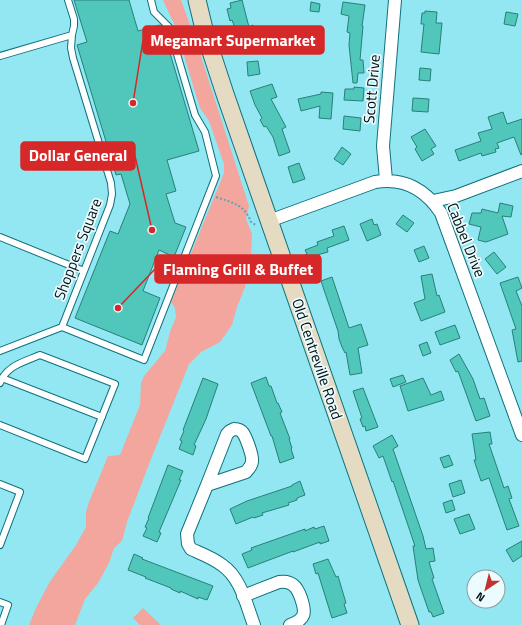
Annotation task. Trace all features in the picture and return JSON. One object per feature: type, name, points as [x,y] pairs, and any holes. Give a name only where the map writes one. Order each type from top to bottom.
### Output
[{"type":"street","name":"Old Centreville Road","points":[[197,0],[205,33],[222,88],[410,625]]},
{"type":"street","name":"Scott Drive","points":[[386,180],[383,146],[395,0]]},
{"type":"street","points":[[433,201],[456,196],[522,172]]},
{"type":"street","name":"Cabbel Drive","points":[[268,221],[376,182],[386,180],[396,181],[416,188],[433,201],[441,213],[522,435]]},
{"type":"street","points":[[207,485],[246,472],[251,467],[253,460],[252,456],[243,433],[239,430],[234,429],[227,434],[187,534],[188,544],[192,549],[223,565],[236,580],[254,625]]},
{"type":"street","points":[[243,596],[279,582],[292,584],[298,589],[304,611],[303,617],[300,621],[290,625]]},
{"type":"lane","name":"Shoppers Square","points":[[62,328],[110,204],[112,194],[111,183],[72,58],[71,48],[74,19],[68,0]]},
{"type":"lane","points":[[0,351],[62,328],[144,360],[216,176],[205,132],[195,115],[169,27],[154,12],[151,0]]},
{"type":"lane","points":[[0,56],[72,36]]},
{"type":"lane","points":[[0,237],[84,271]]},
{"type":"lane","points":[[0,425],[85,459],[102,417],[115,384],[40,355],[16,365],[10,369],[1,380],[102,417]]},
{"type":"lane","points":[[0,484],[20,492],[0,546]]},
{"type":"lane","points":[[0,602],[8,605],[1,625]]},
{"type":"path","points":[[209,194],[239,205],[254,225],[268,221]]},
{"type":"shaded area","points":[[163,0],[181,0],[196,41],[249,206],[246,219],[252,234],[251,261],[245,287],[232,325],[220,342],[201,352],[189,364],[127,522],[122,541],[114,548],[109,563],[98,583],[85,599],[75,625],[29,625],[49,583],[76,545],[86,527],[86,512],[89,502],[108,456],[120,455],[140,405],[141,383],[144,376],[165,351],[176,317],[175,308],[171,302],[224,173],[224,164],[209,121],[200,108],[175,26]]},
{"type":"shaded area","points":[[143,608],[161,625],[140,625],[133,618]]},
{"type":"building","points":[[74,0],[129,0],[138,31],[160,25],[162,26],[199,151],[167,160],[176,191],[166,194],[175,223],[186,227],[174,257],[159,250],[143,291],[160,298],[142,345],[75,318],[110,231],[118,234],[130,204],[121,174],[116,175],[77,45],[87,42]]},
{"type":"building","points":[[242,0],[249,27],[253,25],[259,43],[243,48],[232,20],[230,21],[227,9],[231,8],[230,3]]},
{"type":"building","points":[[311,2],[320,4],[319,12],[310,11]]},
{"type":"building","points":[[343,2],[365,5],[360,60],[363,60],[364,73],[358,73],[357,83],[353,83],[349,45],[350,33],[347,32],[349,16],[341,14]]},
{"type":"building","points":[[425,11],[437,12],[436,23],[442,23],[439,54],[421,52],[424,24],[421,24],[422,13],[425,13]]},
{"type":"building","points":[[506,12],[518,14],[515,26],[504,24]]},
{"type":"building","points":[[258,61],[260,74],[248,76],[247,62]]},
{"type":"building","points":[[420,68],[431,69],[430,81],[419,80]]},
{"type":"building","points":[[272,84],[277,97],[271,99],[286,127],[282,129],[290,152],[279,156],[273,137],[260,120],[262,118],[250,91]]},
{"type":"building","points":[[354,87],[364,88],[363,101],[344,100],[345,89],[354,89]]},
{"type":"building","points":[[321,92],[333,93],[331,119],[319,118],[320,106],[301,111],[298,99],[321,94]]},
{"type":"building","points":[[413,98],[429,99],[428,112],[412,111]]},
{"type":"building","points":[[503,112],[507,124],[522,119],[522,154],[521,155],[514,137],[497,143],[499,148],[495,149],[496,152],[482,156],[481,153],[459,161],[455,150],[481,141],[478,133],[492,129],[488,117]]},
{"type":"building","points":[[344,116],[361,118],[360,131],[343,129]]},
{"type":"building","points":[[425,129],[436,146],[431,149],[434,154],[422,161],[415,149],[417,147],[411,137]]},
{"type":"building","points":[[342,147],[351,154],[343,165],[334,159]]},
{"type":"building","points":[[299,163],[305,179],[293,183],[288,167]]},
{"type":"building","points":[[500,203],[513,206],[511,217],[502,216],[508,234],[486,242],[478,240],[481,227],[469,224],[472,213],[481,213],[482,209],[498,213]]},
{"type":"building","points":[[403,215],[414,223],[407,232],[396,224]]},
{"type":"building","points":[[372,219],[374,225],[377,224],[381,235],[367,241],[360,224]]},
{"type":"building","points":[[344,226],[349,240],[327,248],[328,252],[317,255],[320,264],[309,268],[305,250],[318,245],[317,242],[334,236],[332,230]]},
{"type":"building","points":[[424,246],[429,258],[419,262],[414,250]]},
{"type":"building","points":[[494,252],[506,267],[497,274],[485,259]]},
{"type":"building","points":[[432,274],[437,296],[439,295],[445,312],[421,321],[414,303],[425,299],[421,276]]},
{"type":"building","points":[[332,277],[349,328],[361,324],[368,345],[358,348],[362,373],[350,375],[346,352],[345,353],[339,339],[338,331],[321,281]]},
{"type":"building","points":[[518,277],[522,288],[516,291],[522,306],[522,361],[518,362],[512,330],[516,329],[500,283]]},
{"type":"building","points":[[455,325],[460,338],[440,345],[435,332]]},
{"type":"building","points":[[427,342],[431,353],[423,356],[419,345]]},
{"type":"building","points":[[459,354],[473,379],[480,399],[484,398],[490,416],[476,421],[458,371],[456,372],[450,360]]},
{"type":"building","points":[[403,375],[406,382],[393,387],[390,379]]},
{"type":"building","points":[[266,377],[282,412],[280,413],[290,439],[294,458],[280,463],[272,436],[251,383]]},
{"type":"building","points":[[203,378],[218,384],[206,419],[194,445],[196,446],[193,455],[179,449],[182,441],[180,440]]},
{"type":"building","points":[[423,378],[431,395],[441,391],[444,400],[408,411],[400,386]]},
{"type":"building","points":[[363,388],[378,427],[366,431],[365,426],[363,427],[360,419],[362,418],[353,391]]},
{"type":"building","points":[[490,432],[492,444],[489,444],[504,488],[508,486],[512,498],[509,499],[519,526],[507,530],[489,478],[481,481],[474,460],[476,460],[472,434]]},
{"type":"building","points":[[392,435],[398,446],[393,449],[423,536],[426,549],[433,548],[435,561],[429,562],[434,578],[432,579],[444,613],[433,617],[431,612],[429,612],[418,580],[413,546],[415,546],[393,481],[392,482],[383,456],[379,458],[373,446]]},
{"type":"building","points":[[449,455],[453,465],[444,468],[440,458]]},
{"type":"building","points":[[168,465],[183,471],[179,480],[181,480],[159,532],[161,533],[157,542],[143,536],[147,528],[145,527],[148,518]]},
{"type":"building","points":[[461,480],[465,493],[453,497],[449,484]]},
{"type":"building","points":[[300,481],[305,495],[288,503],[289,505],[262,513],[263,515],[253,517],[236,524],[230,509],[247,501],[292,486]]},
{"type":"building","points":[[452,500],[455,510],[446,513],[443,503]]},
{"type":"building","points":[[469,514],[475,529],[460,534],[454,519]]},
{"type":"building","points":[[324,526],[329,541],[320,544],[320,542],[293,551],[248,568],[242,554],[252,550],[251,548],[305,529],[305,531],[314,527],[315,529]]},
{"type":"building","points":[[522,541],[522,556],[513,562],[506,550]]},
{"type":"building","points":[[134,554],[143,558],[142,559],[213,586],[207,600],[198,597],[198,599],[180,591],[180,593],[128,570]]},
{"type":"building","points":[[328,559],[336,577],[338,576],[346,603],[344,604],[347,613],[332,618],[318,573],[316,574],[313,564]]},
{"type":"place","name":"Megamart Supermarket","points":[[133,103]]},
{"type":"place","name":"Dollar General","points":[[152,230]]},
{"type":"place","name":"Flaming Grill & Buffet","points":[[118,308]]}]
